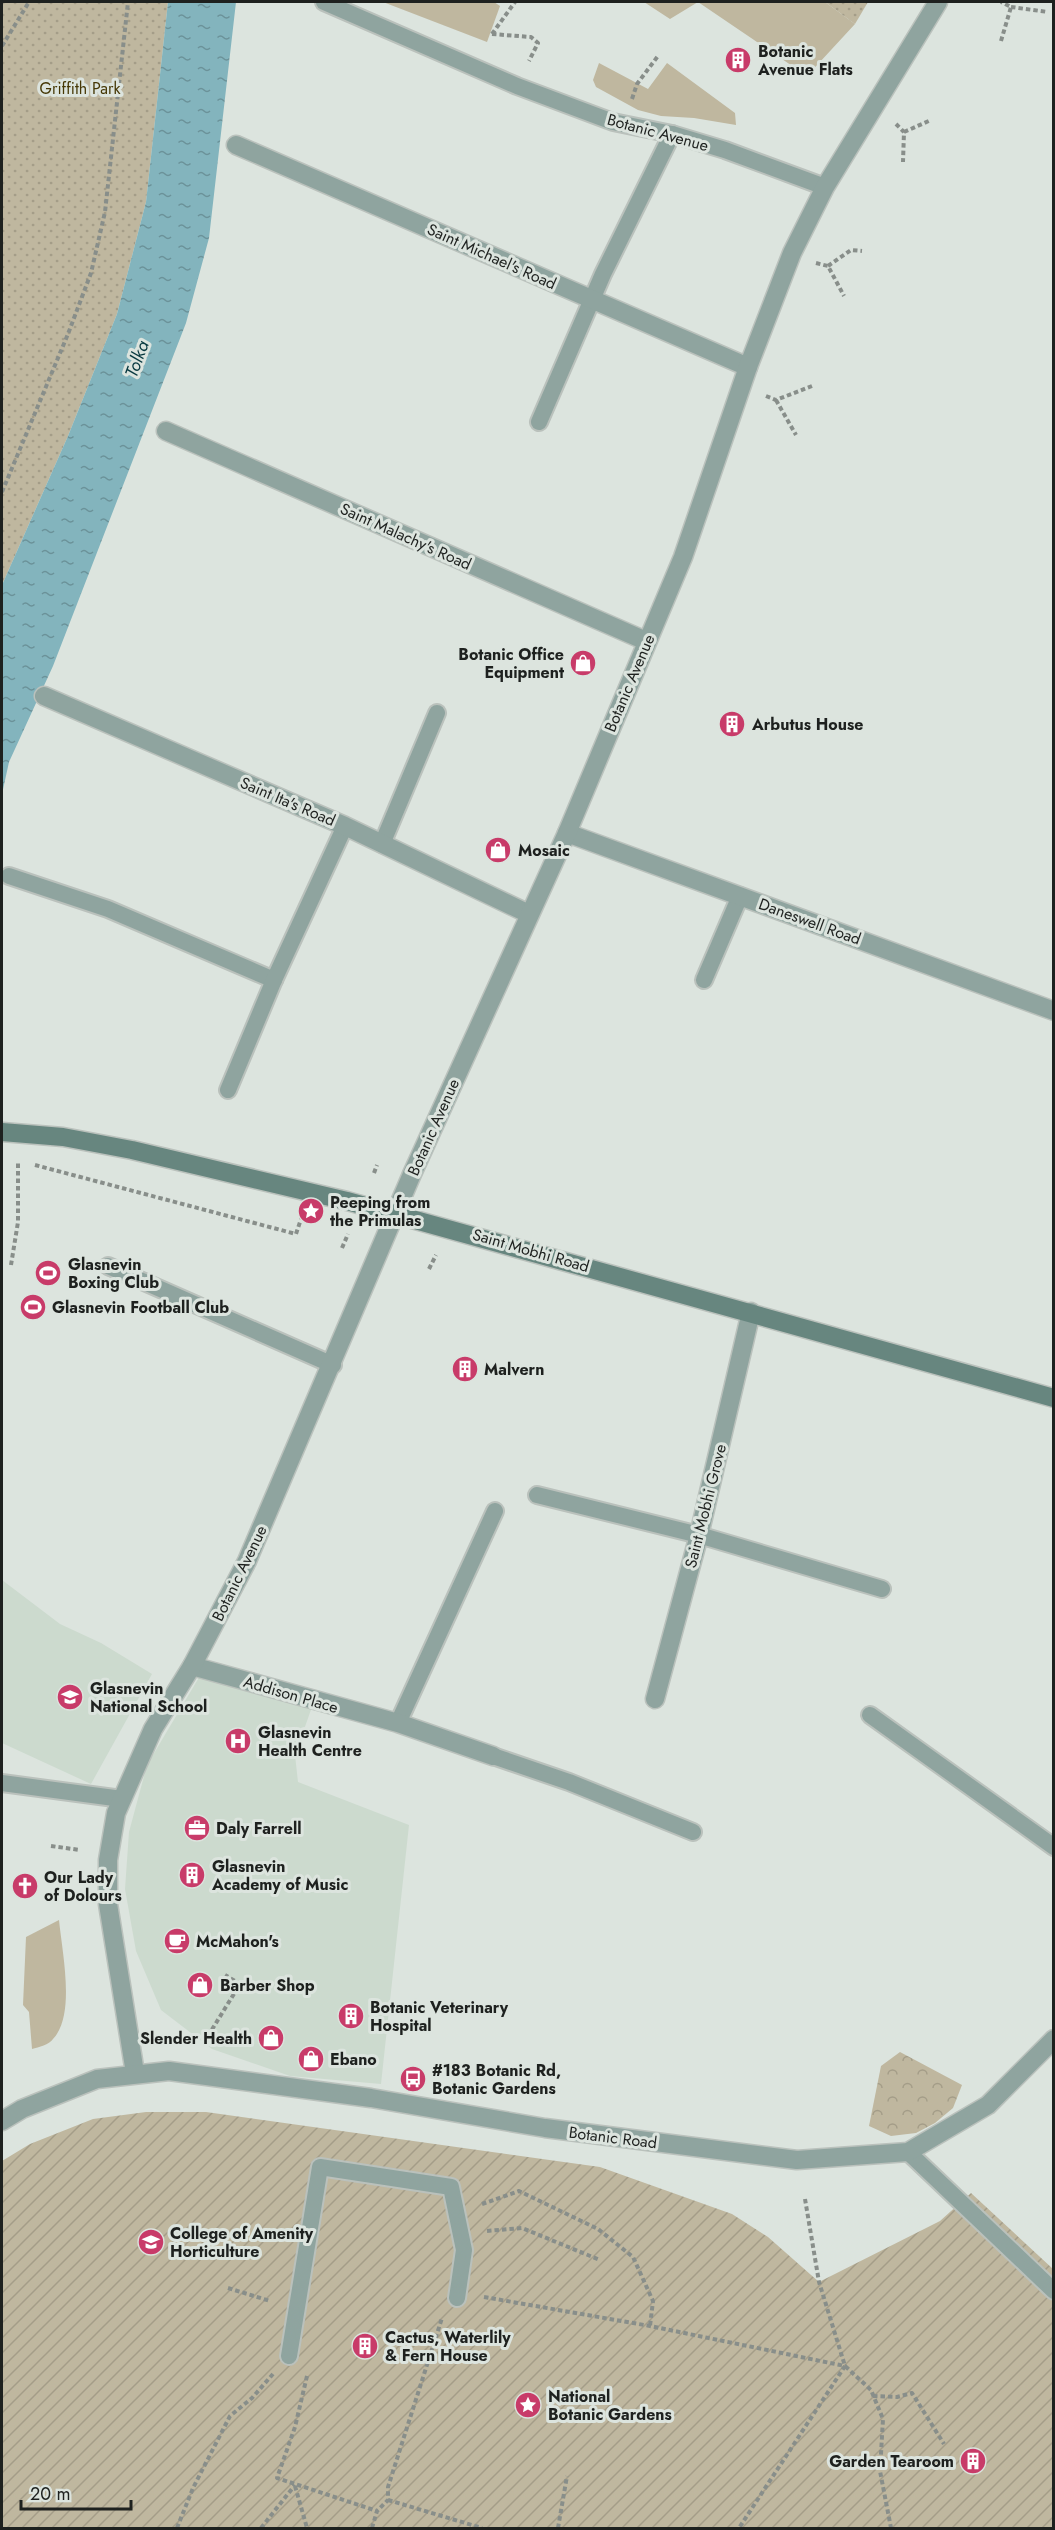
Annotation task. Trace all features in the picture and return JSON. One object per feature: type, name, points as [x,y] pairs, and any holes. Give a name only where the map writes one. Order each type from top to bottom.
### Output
[{"type":"main road","name":"Saint Mobhi Road","points":[[10,1133],[63,1137],[132,1150],[395,1215],[752,1312],[1053,1398]]},
{"type":"street","name":"Botanic Avenue","points":[[135,2073],[108,1904],[108,1860],[116,1813],[153,1730],[192,1666],[248,1561],[395,1215],[567,833],[683,557],[748,368],[792,252],[825,187],[938,2]]},
{"type":"street","name":"Saint Michael's Road","points":[[236,145],[748,368]]},
{"type":"street","name":"Saint Malachy's Road","points":[[165,431],[646,641]]},
{"type":"street","name":"Saint Ita's Road","points":[[44,696],[345,826],[529,914]]},
{"type":"street","name":"Daneswell Road","points":[[567,833],[1053,1011]]},
{"type":"street","name":"Saint Mobhi Grove","points":[[655,1699],[699,1535],[752,1312]]},
{"type":"street","name":"Addison Place","points":[[192,1666],[398,1723],[493,1756]]},
{"type":"street","name":"Botanic Road","points":[[2,2121],[22,2109],[97,2079],[169,2071],[276,2085],[545,2128],[797,2160],[908,2152],[988,2105],[1053,2039]]},
{"type":"lane","name":"Botanic Avenue","points":[[324,2],[491,76],[613,122],[672,134],[725,150],[825,187]]},
{"type":"lane","points":[[538,422],[672,134]]},
{"type":"lane","points":[[382,844],[437,713]]},
{"type":"lane","points":[[228,1090],[274,980],[345,826]]},
{"type":"lane","points":[[9,876],[108,909],[274,980]]},
{"type":"lane","points":[[704,980],[740,896]]},
{"type":"lane","points":[[108,1266],[333,1365]]},
{"type":"lane","points":[[537,1496],[699,1535],[882,1589]]},
{"type":"lane","points":[[398,1723],[495,1511]]},
{"type":"lane","points":[[870,1715],[1053,1847]]},
{"type":"lane","points":[[493,1756],[569,1782],[693,1832]]},
{"type":"lane","points":[[2,1783],[122,1799]]},
{"type":"lane","points":[[908,2152],[1053,2291]]},
{"type":"lane","points":[[289,2356],[320,2167],[451,2187],[464,2250],[457,2298]]},
{"type":"path","points":[[2,46],[29,2]]},
{"type":"path","points":[[2,492],[91,273],[105,212],[128,2]]},
{"type":"path","points":[[515,2],[492,34],[531,37],[538,43],[517,86]]},
{"type":"path","points":[[1001,2],[1011,7],[1048,12]]},
{"type":"path","points":[[1001,41],[1011,7]]},
{"type":"path","points":[[637,84],[658,56]]},
{"type":"path","points":[[892,119],[904,132],[903,162]]},
{"type":"path","points":[[904,132],[932,120]]},
{"type":"path","points":[[828,266],[851,250],[862,251]]},
{"type":"path","points":[[816,262],[828,266],[844,296]]},
{"type":"path","points":[[776,400],[812,386]]},
{"type":"path","points":[[766,396],[776,400],[796,435]]},
{"type":"path","points":[[10,1133],[18,1162],[17,1236],[11,1265]]},
{"type":"path","points":[[11,1161],[296,1234]]},
{"type":"path","points":[[374,1173],[378,1166]]},
{"type":"path","points":[[342,1248],[348,1234]]},
{"type":"path","points":[[429,1269],[437,1251]]},
{"type":"path","points":[[51,1846],[80,1850]]},
{"type":"path","points":[[208,2036],[240,1984],[225,1975]]},
{"type":"path","points":[[478,2206],[519,2191],[598,2229],[633,2257],[652,2301],[650,2326]]},
{"type":"path","points":[[805,2199],[819,2282],[845,2366],[871,2390],[883,2419],[880,2471],[891,2529]]},
{"type":"path","points":[[483,2223],[486,2231],[522,2228],[600,2260]]},
{"type":"path","points":[[228,2288],[296,2311]]},
{"type":"path","points":[[372,2529],[377,2511],[388,2500],[388,2487],[442,2316],[457,2298],[477,2296],[650,2326],[845,2366]]},
{"type":"path","points":[[177,2529],[193,2488],[230,2416],[252,2398],[289,2356],[309,2365],[295,2427],[277,2478],[295,2486],[377,2511]]},
{"type":"path","points":[[739,2529],[845,2366]]},
{"type":"path","points":[[873,2396],[897,2397],[912,2393],[944,2444]]},
{"type":"path","points":[[558,2529],[567,2476]]},
{"type":"path","points":[[261,2529],[295,2486]]},
{"type":"path","points":[[295,2486],[307,2529]]},
{"type":"path","points":[[388,2500],[482,2529]]},
{"type":"shaded area","name":"Glasnevin National School","points":[[2,1580],[60,1624],[101,1643],[152,1674],[91,1784],[2,1743]]},
{"type":"shaded area","points":[[201,1674],[313,1704],[295,1755],[298,1782],[409,1825],[381,2084],[290,2076],[212,2049],[161,2010],[136,1951],[125,1889],[129,1832],[147,1765]]},
{"type":"green space","name":"Griffith Park","points":[[2,2],[168,2],[146,202],[117,314],[68,436],[2,585]]},
{"type":"green space","points":[[383,2],[494,2],[500,6],[487,42]]},
{"type":"green space","points":[[644,2],[698,2],[670,19]]},
{"type":"green space","points":[[698,2],[825,2],[855,24],[807,76]]},
{"type":"green space","points":[[825,2],[868,2],[855,24]]},
{"type":"green space","points":[[599,63],[648,89],[667,63],[735,113],[736,125],[694,118],[661,116],[638,110],[596,87],[593,80]]},
{"type":"green space","points":[[59,1920],[66,1982],[64,2015],[60,2028],[51,2041],[32,2049],[29,2012],[23,2005],[26,1937]]},
{"type":"green space","points":[[900,2052],[962,2085],[953,2108],[935,2123],[916,2133],[891,2136],[869,2126],[881,2066]]},
{"type":"green space","name":"National Botanic Gardens","points":[[146,2112],[206,2112],[600,2167],[732,2214],[768,2237],[819,2282],[940,2221],[971,2193],[1053,2269],[1053,2528],[2,2528],[2,2161],[30,2144],[93,2119]]},
{"type":"water","name":"Tolka","points":[[168,2],[236,2],[209,238],[186,323],[53,666],[9,762],[2,794],[2,585],[68,436],[117,314],[146,202]]},
{"type":"place","name":"Botanic Avenue Flats","points":[[738,60]]},
{"type":"place","name":"Botanic Office Equipment","points":[[583,663]]},
{"type":"place","name":"Arbutus House","points":[[732,724]]},
{"type":"place","name":"Mosaic","points":[[498,850]]},
{"type":"place","name":"Peeping from the Primulas","points":[[311,1211]]},
{"type":"place","name":"Glasnevin Boxing Club","points":[[48,1273]]},
{"type":"place","name":"Glasnevin Football Club","points":[[33,1307]]},
{"type":"place","name":"Malvern","points":[[465,1369]]},
{"type":"place","name":"Glasnevin National School","points":[[70,1697]]},
{"type":"place","name":"Glasnevin Health Centre","points":[[238,1741]]},
{"type":"place","name":"Daly Farrell","points":[[197,1828]]},
{"type":"place","name":"Glasnevin Academy of Music","points":[[192,1875]]},
{"type":"place","name":"Our Lady of Dolours","points":[[25,1886]]},
{"type":"place","name":"McMahon's","points":[[177,1941]]},
{"type":"place","name":"Barber Shop","points":[[200,1985]]},
{"type":"place","name":"Botanic Veterinary Hospital","points":[[351,2016]]},
{"type":"place","name":"Slender Health","points":[[271,2038]]},
{"type":"place","name":"Ebano","points":[[311,2059]]},
{"type":"place","name":"#183 Botanic Rd, Botanic Gardens","points":[[413,2079]]},
{"type":"place","name":"College of Amenity Horticulture","points":[[151,2242]]},
{"type":"place","name":"Cactus, Waterlily & Fern House","points":[[365,2346]]},
{"type":"place","name":"National Botanic Gardens","points":[[528,2405]]},
{"type":"place","name":"Garden Tearoom","points":[[973,2461]]}]
